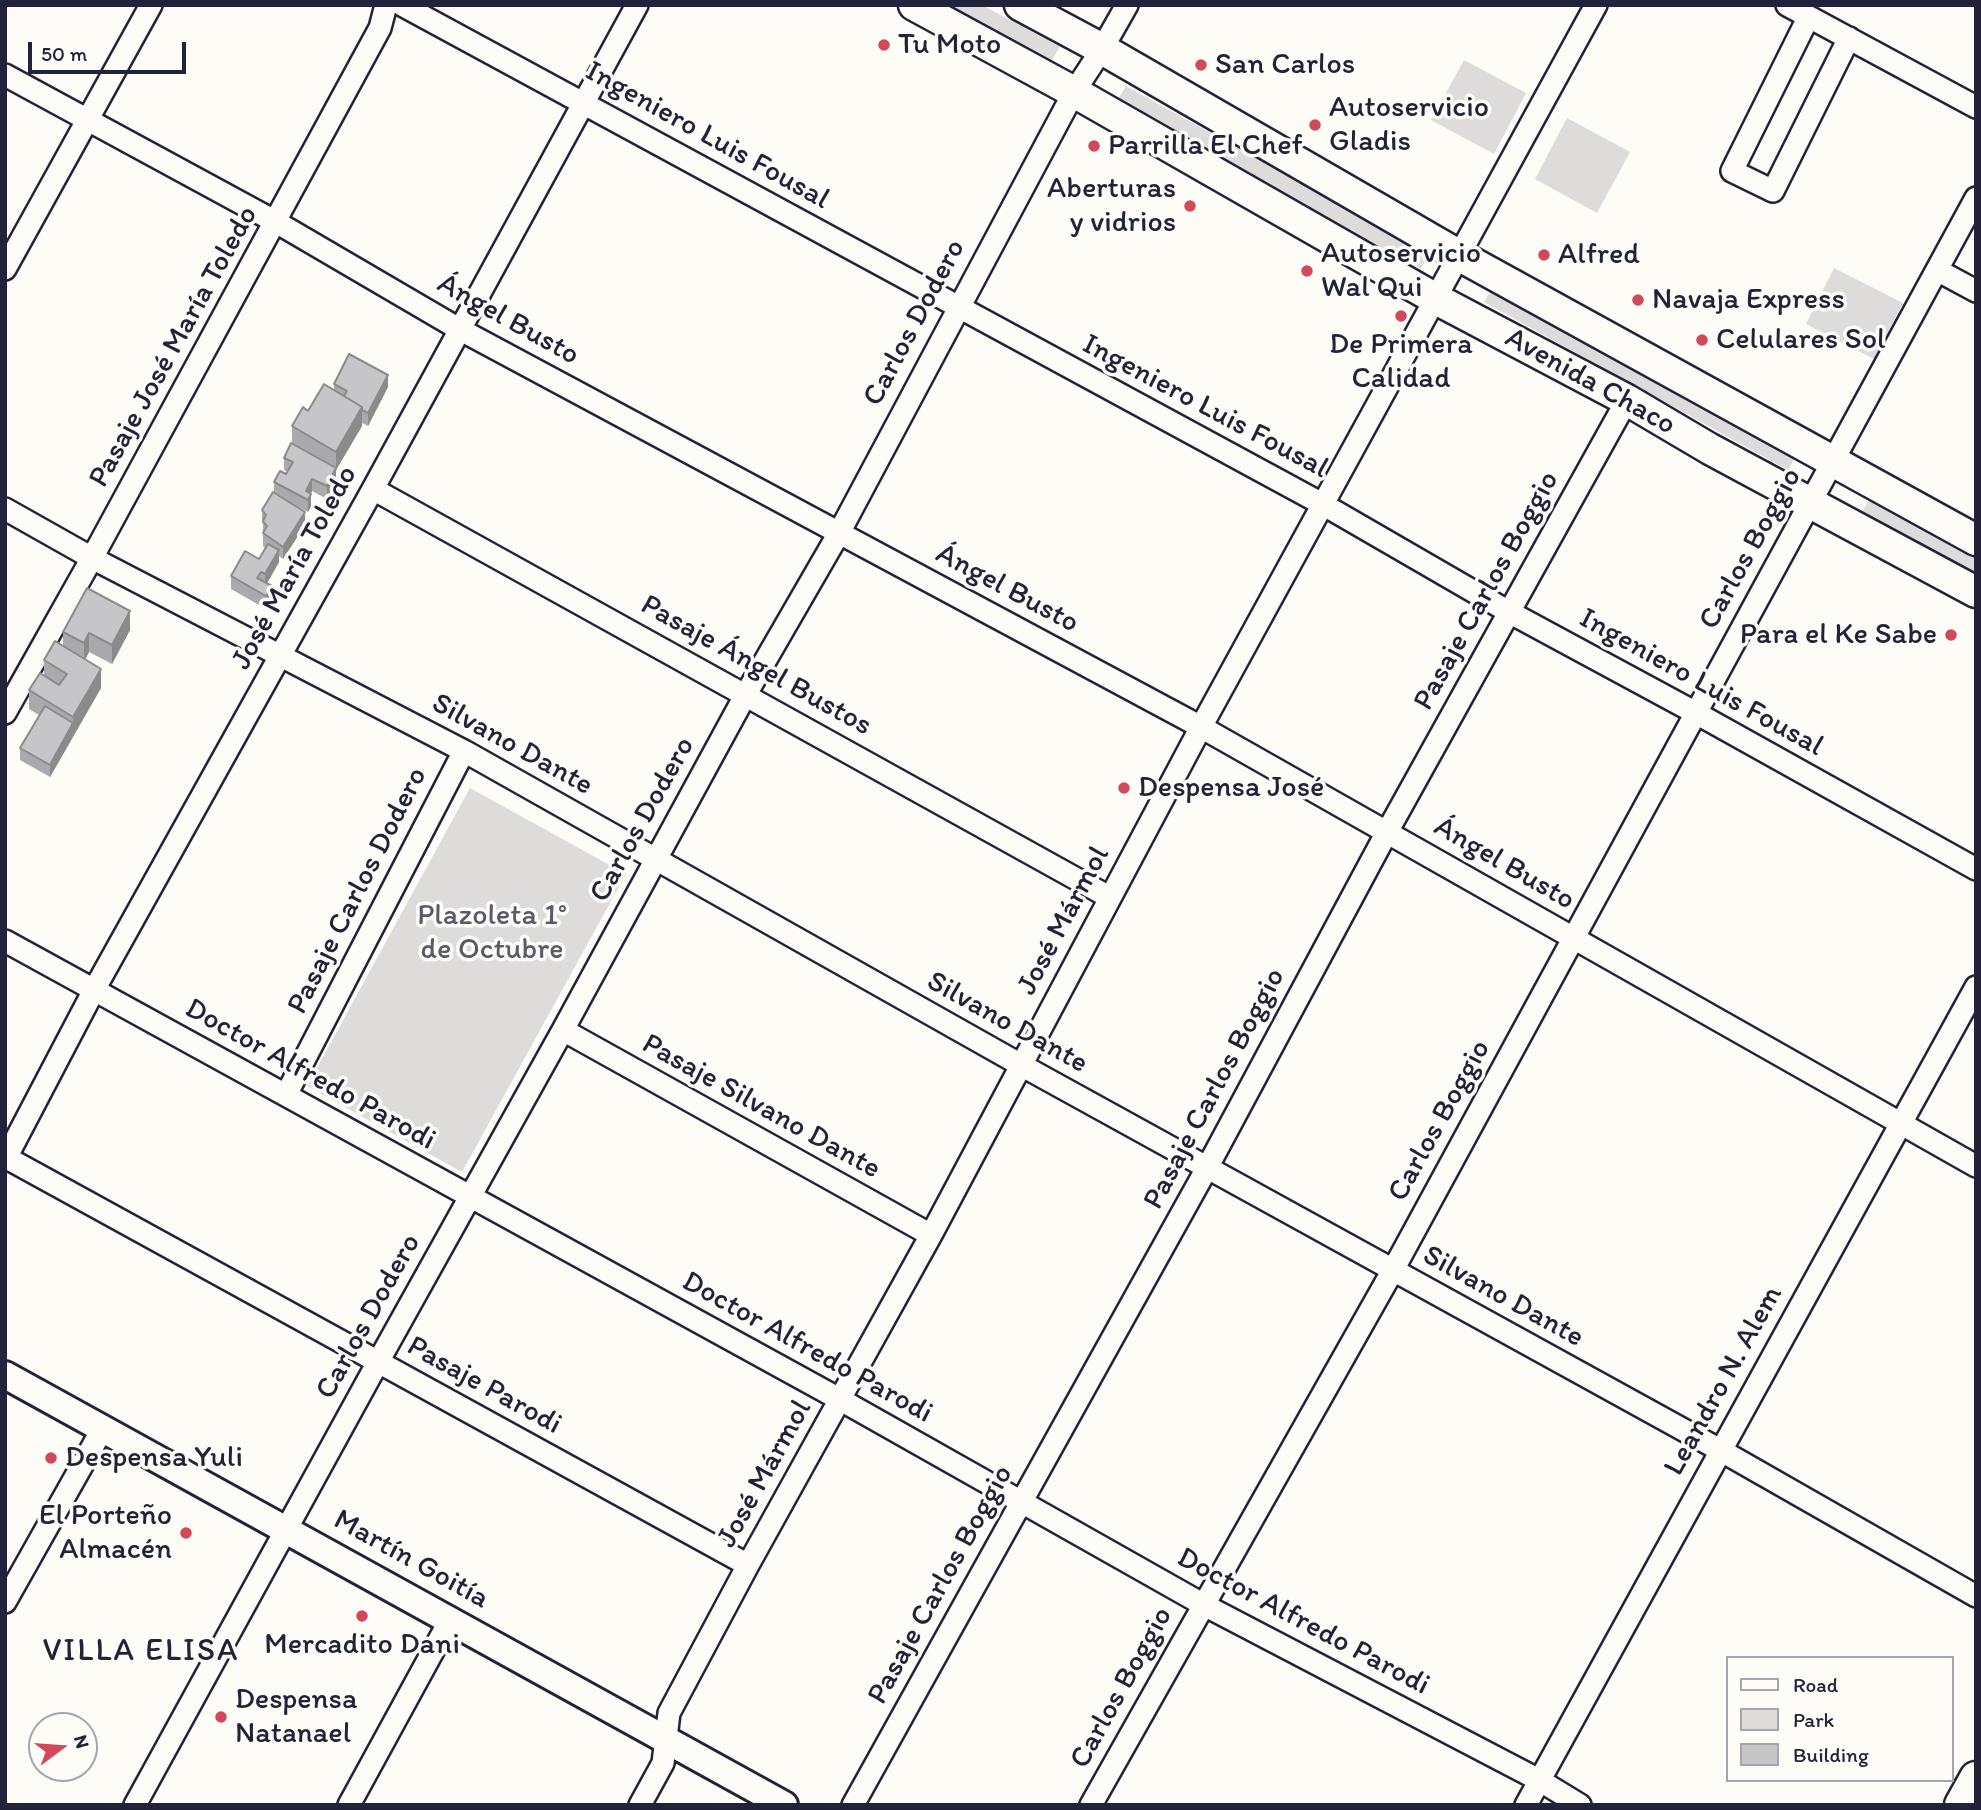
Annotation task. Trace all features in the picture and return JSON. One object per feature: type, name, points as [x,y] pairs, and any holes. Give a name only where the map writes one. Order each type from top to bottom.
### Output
[{"type":"main road","name":"Avenida Chaco","points":[[914,5],[1074,92],[1436,299],[1627,400],[1976,592]]},
{"type":"main road","name":"Avenida Chaco","points":[[1020,5],[1102,49],[1460,256],[1976,540]]},
{"type":"main road","points":[[1961,1805],[1976,1778]]},
{"type":"street","points":[[5,269],[151,5]]},
{"type":"street","name":"Pasaje José María Toledo","points":[[5,713],[276,222],[380,28],[386,5]]},
{"type":"street","name":"Ingeniero Luis Fousal","points":[[402,5],[1324,505],[1509,612],[1976,869]]},
{"type":"street","name":"José María Toledo","points":[[6,1159],[94,990],[373,489],[637,5]]},
{"type":"street","name":"Carlos Dodero","points":[[135,1805],[746,694],[839,533],[957,307],[1074,92],[1127,5]]},
{"type":"street","name":"José Mármol","points":[[640,1805],[663,1763],[669,1713],[931,1235],[1110,897],[1596,5]]},
{"type":"street","points":[[1787,5],[1976,107]]},
{"type":"street","points":[[1808,18],[1732,171],[1773,191],[1849,38]]},
{"type":"street","name":"Ángel Busto","points":[[5,75],[276,222],[459,329],[1202,727],[1976,1166]]},
{"type":"street","name":"Carlos Boggio","points":[[1091,1805],[1393,1269],[1976,198]]},
{"type":"street","points":[[1937,270],[1976,291]]},
{"type":"street","name":"Pasaje Carlos Boggio","points":[[853,1805],[1207,1168],[1387,832],[1627,400]]},
{"type":"street","name":"Pasaje Ángel Bustos","points":[[373,489],[1110,897]]},
{"type":"street","name":"Silvano Dante","points":[[5,509],[92,558],[464,751],[1021,1065],[1720,1450],[1976,1596]]},
{"type":"street","name":"Pasaje Carlos Dodero","points":[[286,1095],[464,751]]},
{"type":"street","name":"Doctor Alfredo Parodi","points":[[5,941],[841,1400],[1204,1605],[1539,1780],[1580,1805]]},
{"type":"street","name":"Leandro N. Alem","points":[[1525,1805],[1976,987]]},
{"type":"street","name":"Pasaje Silvano Dante","points":[[563,1030],[931,1235]]},
{"type":"street","name":"Pasaje Parodi","points":[[6,1159],[748,1565]]},
{"type":"street","name":"Martín Goitía","points":[[5,1375],[784,1805]]},
{"type":"street","points":[[5,1602],[103,1428]]},
{"type":"street","points":[[349,1805],[450,1620]]},
{"type":"green space","points":[[939,5],[982,5],[1060,47],[1049,65]]},
{"type":"green space","points":[[1464,60],[1526,93],[1494,154],[1431,120]]},
{"type":"green space","points":[[1126,86],[1429,254],[1421,269],[1117,101]]},
{"type":"green space","points":[[1567,118],[1630,152],[1597,213],[1535,179]]},
{"type":"green space","points":[[1834,268],[1903,303],[1874,359],[1806,324]]},
{"type":"green space","points":[[1493,287],[1797,454],[1788,470],[1484,302]]},
{"type":"green space","points":[[1872,495],[1976,551],[1976,574],[1862,512]]},
{"type":"green space","name":"Plazoleta 1° de Octubre","points":[[470,788],[626,874],[462,1172],[307,1086]]},
{"type":"building","points":[[349,354],[388,375],[368,413],[344,396],[347,391],[334,384]]},
{"type":"building","points":[[324,384],[362,407],[336,452],[292,426],[303,407],[308,411]]},
{"type":"building","points":[[291,443],[336,468],[327,486],[312,479],[306,491],[311,494],[308,500],[274,482],[280,471],[286,474],[293,462],[284,458]]},
{"type":"building","points":[[273,492],[305,512],[283,547],[263,533],[267,526],[263,521],[266,515],[262,510]]},
{"type":"building","points":[[268,544],[279,550],[265,574],[261,572],[257,578],[272,586],[266,596],[231,576],[245,551],[259,559]]},
{"type":"building","points":[[87,588],[130,611],[112,645],[89,633],[84,643],[63,632]]},
{"type":"building","points":[[55,641],[101,669],[73,717],[29,690],[40,673],[59,685],[67,674],[44,660]]},
{"type":"building","points":[[45,706],[73,723],[50,765],[20,748]]},
{"type":"place","name":"Tu Moto","points":[[884,45]]},
{"type":"place","name":"San Carlos","points":[[1201,65]]},
{"type":"place","name":"Autoservicio Gladis","points":[[1315,125]]},
{"type":"place","name":"Parrilla El Chef","points":[[1094,146]]},
{"type":"place","name":"Aberturas y vidrios","points":[[1190,206]]},
{"type":"place","name":"Alfred","points":[[1544,255]]},
{"type":"place","name":"Autoservicio Wal Qui","points":[[1307,271]]},
{"type":"place","name":"Navaja Express","points":[[1638,300]]},
{"type":"place","name":"De Primera Calidad","points":[[1401,316]]},
{"type":"place","name":"Celulares Sol","points":[[1702,340]]},
{"type":"place","name":"Para el Ke Sabe","points":[[1951,635]]},
{"type":"place","name":"Despensa José","points":[[1124,788]]},
{"type":"place","name":"Despensa Yuli","points":[[51,1458]]},
{"type":"place","name":"El Porteño Almacén","points":[[186,1533]]},
{"type":"place","name":"Mercadito Dani","points":[[362,1616]]},
{"type":"place","name":"Despensa Natanael","points":[[221,1717]]},
{"type":"district","name":"VILLA ELISA","points":[[141,1652]]}]
